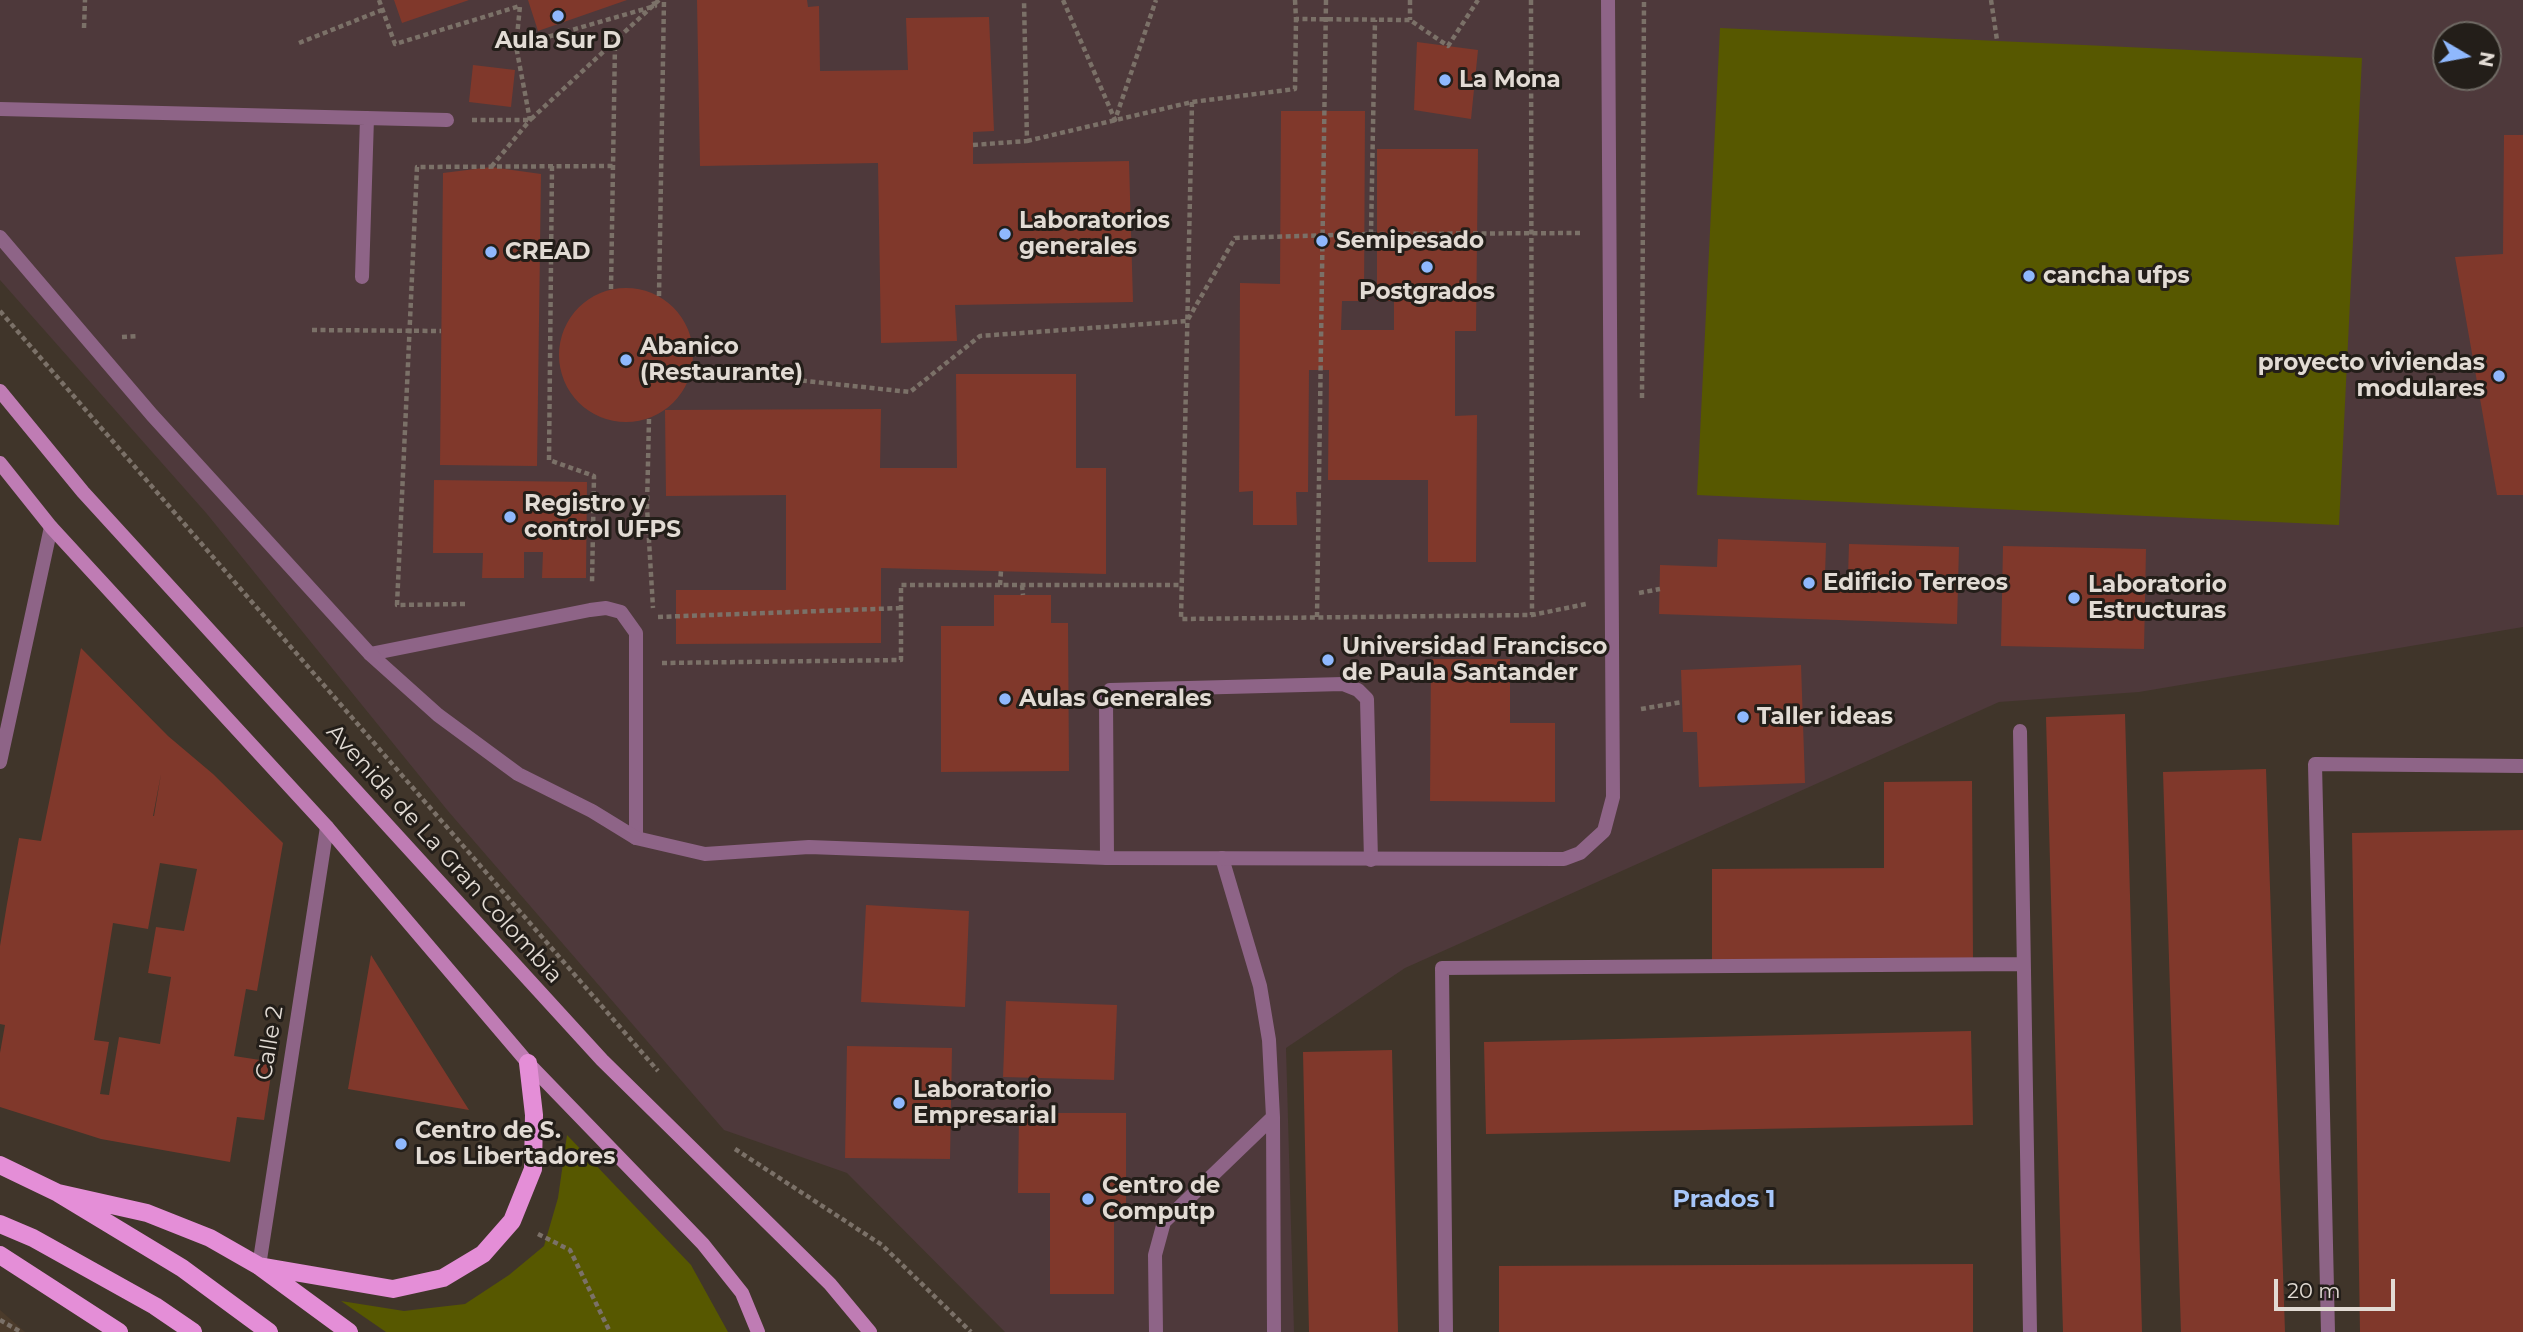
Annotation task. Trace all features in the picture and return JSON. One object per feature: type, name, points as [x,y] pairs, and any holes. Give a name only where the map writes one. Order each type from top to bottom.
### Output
[{"type":"main road","points":[[259,1266],[393,1289],[443,1278],[483,1254],[512,1221],[533,1170],[534,1115],[528,1063]]},
{"type":"main road","points":[[0,1165],[58,1193],[182,1268],[269,1332]]},
{"type":"main road","points":[[58,1193],[147,1213],[211,1238],[259,1266],[349,1332]]},
{"type":"main road","points":[[0,1224],[33,1238],[193,1332]]},
{"type":"main road","points":[[0,1255],[119,1332]]},
{"type":"street","points":[[0,237],[152,415],[370,654],[438,715],[519,774],[592,811],[636,838],[705,854],[809,847],[1107,858],[1564,859],[1594,843],[1611,815],[1613,784],[1608,0]]},
{"type":"street","points":[[0,108],[447,120]]},
{"type":"street","points":[[362,277],[367,118]]},
{"type":"street","name":"Avenida de La Gran Colombia","points":[[0,391],[83,492],[602,1060],[830,1284],[870,1332]]},
{"type":"street","points":[[0,463],[51,527],[327,827],[528,1063],[704,1244],[742,1293],[758,1332]]},
{"type":"street","points":[[0,762],[51,527]]},
{"type":"street","points":[[370,654],[598,609],[621,612],[636,633],[636,838]]},
{"type":"street","points":[[1107,858],[1106,699],[1110,690],[1343,684],[1358,690],[1367,699],[1371,860]]},
{"type":"street","points":[[2020,731],[2030,1332]]},
{"type":"street","points":[[2328,1332],[2315,764],[2523,766]]},
{"type":"street","name":"Calle 2","points":[[259,1266],[327,827]]},
{"type":"street","points":[[1222,858],[1260,986],[1270,1052],[1274,1332]]},
{"type":"street","points":[[1446,1332],[1442,968],[2023,964]]},
{"type":"street","points":[[1156,1332],[1155,1255],[1164,1222],[1273,1117]]},
{"type":"path","points":[[84,28],[85,0]]},
{"type":"path","points":[[379,0],[395,44],[519,3],[516,46],[530,120]]},
{"type":"path","points":[[653,0],[654,6]]},
{"type":"path","points":[[491,167],[530,120],[659,0]]},
{"type":"path","points":[[659,296],[664,0]]},
{"type":"path","points":[[1024,0],[1027,141]]},
{"type":"path","points":[[1063,0],[1115,120]]},
{"type":"path","points":[[1115,120],[1156,0]]},
{"type":"path","points":[[973,145],[1027,141],[1192,102],[1295,89],[1295,0]]},
{"type":"path","points":[[1317,617],[1326,0]]},
{"type":"path","points":[[1410,0],[1410,20]]},
{"type":"path","points":[[1296,19],[1410,20],[1448,46],[1478,0]]},
{"type":"path","points":[[1192,102],[1181,619],[1532,615],[1531,0]]},
{"type":"path","points":[[1991,0],[1997,40]]},
{"type":"path","points":[[516,46],[654,6]]},
{"type":"path","points":[[299,43],[382,10]]},
{"type":"path","points":[[1371,234],[1375,20]]},
{"type":"path","points":[[611,289],[615,43]]},
{"type":"path","points":[[447,120],[530,120]]},
{"type":"path","points":[[552,166],[549,460],[594,476],[592,588]]},
{"type":"path","points":[[466,604],[397,606],[417,167],[613,166]]},
{"type":"path","points":[[1187,321],[1235,238],[1531,233]]},
{"type":"path","points":[[0,311],[665,1079]]},
{"type":"path","points":[[692,369],[910,392],[980,336],[1187,321]]},
{"type":"path","points":[[312,330],[441,331]]},
{"type":"path","points":[[649,419],[647,507],[654,628]]},
{"type":"path","points":[[1000,585],[1001,571]]},
{"type":"path","points":[[656,663],[901,660],[901,585],[1181,585]]},
{"type":"path","points":[[1022,585],[1023,595]]},
{"type":"path","points":[[654,617],[901,608]]},
{"type":"path","points":[[1640,709],[1682,702]]},
{"type":"path","points":[[733,1147],[883,1245],[971,1332]]},
{"type":"path","points":[[512,1221],[570,1250],[610,1332]]},
{"type":"path","points":[[0,1320],[21,1332]]},
{"type":"shaded area","name":"Universidad Francisco de Paula Santander","points":[[0,0],[2523,0],[2523,627],[2139,692],[1999,702],[1405,968],[1286,1048],[1294,1332],[1005,1332],[847,1173],[724,1130],[448,811],[207,514],[0,280]]},
{"type":"shaded area","name":"cancha ufps","points":[[1720,28],[2362,58],[2339,525],[1697,495]]},
{"type":"shaded area","points":[[567,1135],[691,1265],[728,1332],[386,1332],[341,1301],[404,1311],[465,1304],[509,1275],[544,1246],[558,1198]]},
{"type":"shaded area","points":[[0,1310],[25,1332],[0,1332]]},
{"type":"building","points":[[394,0],[469,0],[402,23]]},
{"type":"building","name":"Aula Sur D","points":[[528,0],[627,0],[538,31]]},
{"type":"building","name":"Laboratorios generales","points":[[697,0],[807,0],[808,7],[819,6],[820,71],[908,70],[906,18],[989,17],[994,131],[973,132],[973,164],[1129,161],[1133,302],[955,305],[957,341],[881,343],[878,163],[700,166]]},
{"type":"building","name":"La Mona","points":[[1417,42],[1478,50],[1471,119],[1414,110]]},
{"type":"building","points":[[473,65],[515,70],[511,107],[469,102]]},
{"type":"building","points":[[1281,111],[1365,111],[1364,301],[1342,301],[1341,330],[1394,330],[1394,301],[1377,301],[1377,149],[1478,149],[1476,331],[1455,331],[1455,416],[1477,415],[1476,562],[1428,562],[1428,480],[1328,480],[1329,370],[1309,370],[1308,492],[1296,492],[1297,525],[1253,525],[1253,491],[1239,492],[1240,283],[1280,284]]},
{"type":"building","name":"proyecto viviendas modulares","points":[[2504,135],[2523,135],[2523,495],[2497,495],[2455,257],[2503,254]]},
{"type":"building","name":"CREAD","points":[[491,167],[541,174],[537,466],[440,465],[443,173]]},
{"type":"building","name":"Abanico (Restaurante)","points":[[626,288],[652,293],[674,307],[688,329],[693,355],[688,381],[674,403],[652,417],[626,422],[600,417],[578,403],[564,381],[559,355],[564,329],[578,307],[600,293]]},
{"type":"building","points":[[956,374],[1076,374],[1076,468],[1106,468],[1106,574],[881,568],[881,643],[676,644],[676,590],[786,590],[786,495],[666,496],[665,410],[881,409],[880,468],[957,468]]},
{"type":"building","name":"Registro y control UFPS","points":[[434,480],[587,482],[586,578],[542,578],[543,552],[524,552],[524,578],[482,578],[483,553],[433,553]]},
{"type":"building","name":"Edificio Terreos","points":[[1718,539],[1826,543],[1825,576],[1848,577],[1849,544],[1959,547],[1957,624],[1659,614],[1660,565],[1717,567]]},
{"type":"building","name":"Laboratorio Estructuras","points":[[2003,546],[2146,549],[2144,649],[2001,646]]},
{"type":"building","name":"Aulas Generales","points":[[994,595],[1051,595],[1051,623],[1068,623],[1069,771],[941,772],[941,626],[994,626]]},
{"type":"building","points":[[81,648],[168,736],[213,774],[283,843],[257,991],[246,989],[234,1056],[273,1062],[264,1120],[237,1117],[230,1162],[101,1139],[0,1107],[0,1053],[5,1025],[0,1024],[0,946],[19,838],[41,841]],"holes":[[[160,863],[197,869],[184,931],[156,927],[148,973],[171,977],[160,1044],[119,1037],[109,1095],[100,1094],[109,1042],[94,1040],[113,923],[148,929]]]},
{"type":"building","points":[[1431,659],[1510,659],[1510,723],[1555,723],[1555,802],[1430,801]]},
{"type":"building","name":"Taller ideas","points":[[1801,665],[1805,783],[1699,787],[1697,732],[1683,732],[1681,670]]},
{"type":"building","points":[[2125,714],[2142,1332],[2063,1332],[2046,717]]},
{"type":"building","points":[[2266,769],[2285,1332],[2181,1332],[2163,772]]},
{"type":"building","points":[[1972,781],[1973,961],[1712,962],[1712,869],[1884,868],[1884,782]]},
{"type":"building","points":[[2523,830],[2523,1332],[2360,1332],[2352,833]]},
{"type":"building","points":[[866,905],[969,911],[965,1007],[861,1002]]},
{"type":"building","points":[[371,955],[469,1110],[348,1089]]},
{"type":"building","points":[[1006,1001],[1117,1005],[1114,1080],[1003,1077]]},
{"type":"building","points":[[1971,1031],[1973,1125],[1486,1134],[1484,1042]]},
{"type":"building","name":"Laboratorio Empresarial","points":[[847,1046],[952,1048],[950,1159],[845,1158]]},
{"type":"building","points":[[1392,1050],[1398,1332],[1309,1332],[1303,1052]]},
{"type":"building","name":"Centro de Computp","points":[[1019,1113],[1126,1113],[1126,1205],[1114,1205],[1114,1294],[1050,1294],[1050,1193],[1018,1193]]},
{"type":"building","points":[[1973,1264],[1973,1332],[1499,1332],[1499,1266]]},
{"type":"place","name":"Aula Sur D","points":[[558,16]]},
{"type":"place","name":"La Mona","points":[[1445,80]]},
{"type":"place","name":"Laboratorios generales","points":[[1005,234]]},
{"type":"place","name":"Semipesado","points":[[1322,241]]},
{"type":"place","name":"CREAD","points":[[491,252]]},
{"type":"place","name":"Postgrados","points":[[1427,267]]},
{"type":"place","name":"cancha ufps","points":[[2029,276]]},
{"type":"place","name":"Abanico (Restaurante)","points":[[626,360]]},
{"type":"place","name":"proyecto viviendas modulares","points":[[2499,376]]},
{"type":"place","name":"Registro y control UFPS","points":[[510,517]]},
{"type":"place","name":"Edificio Terreos","points":[[1809,583]]},
{"type":"place","name":"Laboratorio Estructuras","points":[[2074,598]]},
{"type":"place","name":"Universidad Francisco de Paula Santander","points":[[1328,660]]},
{"type":"place","name":"Aulas Generales","points":[[1005,699]]},
{"type":"place","name":"Taller ideas","points":[[1743,717]]},
{"type":"place","name":"Laboratorio Empresarial","points":[[899,1103]]},
{"type":"place","name":"Centro de S. Los Libertadores","points":[[401,1144]]},
{"type":"place","name":"Centro de Computp","points":[[1088,1199]]},
{"type":"district","name":"Prados 1","points":[[1724,1200]]}]
